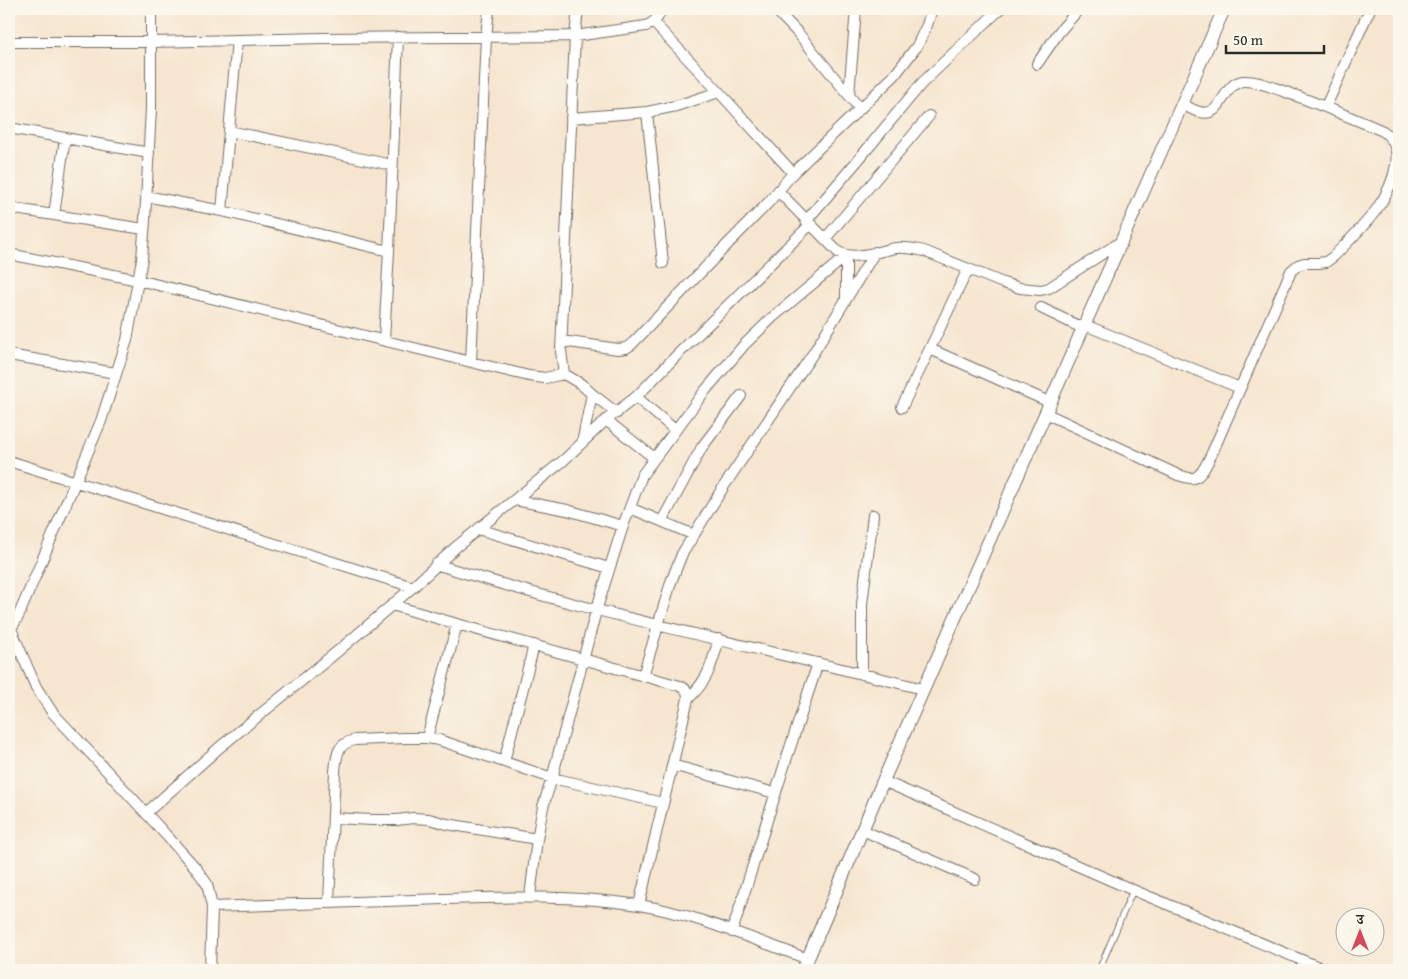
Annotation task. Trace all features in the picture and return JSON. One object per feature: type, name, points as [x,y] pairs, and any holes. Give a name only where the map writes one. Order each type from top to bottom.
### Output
[{"type":"street","points":[[151,9],[151,109],[142,259],[127,340],[101,421],[18,617],[10,630],[36,688],[52,712],[146,813],[207,884],[212,907],[210,970]]},
{"type":"street","points":[[471,362],[486,37],[489,9]]},
{"type":"street","points":[[564,374],[562,341],[571,118],[578,9]]},
{"type":"street","points":[[9,42],[152,42],[322,38],[575,36],[636,28],[654,23],[661,9]]},
{"type":"street","points":[[775,9],[798,33],[860,108]]},
{"type":"street","points":[[849,95],[856,9]]},
{"type":"street","points":[[562,341],[618,349],[626,348],[632,344],[768,203],[792,173],[894,76],[910,56],[923,32],[932,9]]},
{"type":"street","points":[[146,813],[220,747],[338,651],[413,587],[436,564],[564,460],[606,420],[636,397],[808,223],[922,83],[1000,9]]},
{"type":"street","points":[[1037,64],[1059,32],[1079,9]]},
{"type":"street","points":[[212,907],[530,897],[600,900],[670,911],[732,932],[806,965],[923,689],[1224,9]]},
{"type":"street","points":[[1326,106],[1370,9]]},
{"type":"street","points":[[654,23],[792,173]]},
{"type":"street","points":[[384,340],[398,37]]},
{"type":"street","points":[[222,211],[237,40]]},
{"type":"street","points":[[930,349],[1178,475],[1193,478],[1198,475],[1213,452],[1292,271],[1298,265],[1304,263],[1326,262],[1375,213],[1388,192],[1394,177],[1398,147],[1391,137],[1383,132],[1326,106],[1252,81],[1235,83],[1215,110],[1207,113],[1198,112],[1182,104]]},
{"type":"street","points":[[571,118],[647,112],[676,106],[719,92]]},
{"type":"street","points":[[647,112],[662,263]]},
{"type":"street","points":[[825,240],[929,116]]},
{"type":"street","points":[[9,128],[149,152]]},
{"type":"street","points":[[229,131],[392,165]]},
{"type":"street","points":[[54,215],[65,138]]},
{"type":"street","points":[[778,191],[825,240],[838,252],[846,256],[898,248],[914,249],[924,251],[1020,288],[1040,290],[1049,288],[1122,241]]},
{"type":"street","points":[[146,196],[222,211],[389,251]]},
{"type":"street","points":[[9,208],[144,229]]},
{"type":"street","points":[[644,676],[671,582],[682,554],[724,486],[814,352],[875,252]]},
{"type":"street","points":[[9,254],[138,280],[529,376],[545,378],[564,374],[581,384],[617,413]]},
{"type":"street","points":[[846,256],[846,299]]},
{"type":"street","points":[[530,897],[543,808],[582,659],[609,568],[642,476],[709,386],[744,345],[773,317],[846,256]]},
{"type":"street","points":[[902,407],[968,269]]},
{"type":"street","points":[[1041,308],[1076,325],[1085,324],[1240,388]]},
{"type":"street","points":[[9,355],[116,373]]},
{"type":"street","points":[[582,443],[592,394]]},
{"type":"street","points":[[662,521],[702,447],[741,396]]},
{"type":"street","points":[[636,397],[675,430]]},
{"type":"street","points":[[606,420],[654,458]]},
{"type":"street","points":[[9,461],[413,587]]},
{"type":"street","points":[[515,500],[567,510],[623,526]]},
{"type":"street","points":[[630,508],[694,534]]},
{"type":"street","points":[[862,674],[862,604],[873,515]]},
{"type":"street","points":[[478,529],[609,568]]},
{"type":"street","points":[[436,564],[501,585],[596,611],[923,689]]},
{"type":"street","points":[[392,604],[685,688],[688,693],[688,700],[639,905]]},
{"type":"street","points":[[427,738],[457,624]]},
{"type":"street","points":[[688,700],[704,681],[719,639]]},
{"type":"street","points":[[504,762],[534,645]]},
{"type":"street","points":[[732,932],[818,663]]},
{"type":"street","points":[[329,902],[336,756],[341,746],[346,742],[355,740],[427,738],[452,744],[552,778],[662,803]]},
{"type":"street","points":[[672,765],[775,793]]},
{"type":"street","points":[[883,781],[1134,890],[1326,970]]},
{"type":"street","points":[[333,818],[372,820],[429,819],[447,824],[537,839]]},
{"type":"street","points":[[862,830],[975,879]]},
{"type":"lane","points":[[1099,970],[1134,890]]}]
